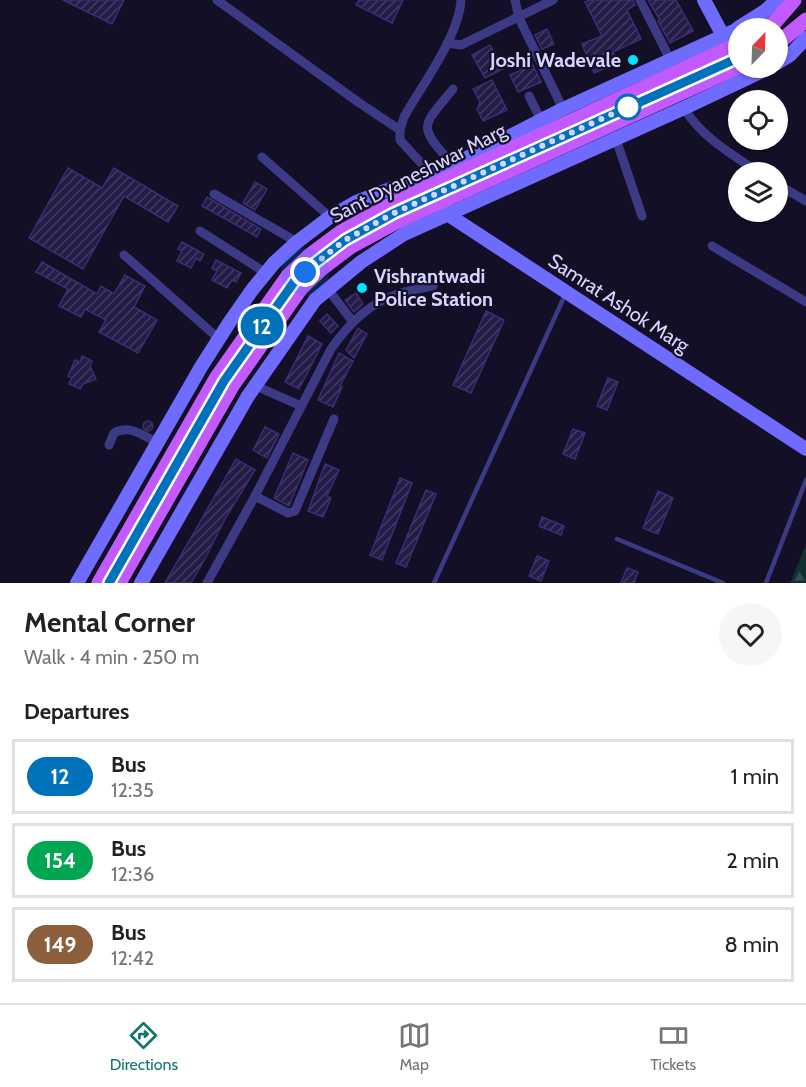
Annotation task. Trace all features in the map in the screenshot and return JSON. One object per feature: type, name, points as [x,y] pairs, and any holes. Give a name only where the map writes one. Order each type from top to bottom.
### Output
[{"type":"main road","points":[[778,18],[794,0]]},
{"type":"main road","points":[[788,35],[806,20]]},
{"type":"main road","name":"Sant Dyaneshwar Marg","points":[[99,583],[217,377],[288,276],[309,256],[341,232],[381,210],[437,194],[728,62]]},
{"type":"main road","name":"Sant Dyaneshwar Marg","points":[[119,583],[232,386],[301,288],[350,247],[398,221],[437,194],[728,62]]},
{"type":"street","points":[[217,0],[400,130]]},
{"type":"street","points":[[437,194],[400,140],[400,130],[404,117],[447,43],[457,21],[461,0]]},
{"type":"street","points":[[515,0],[519,18],[563,109]]},
{"type":"street","points":[[447,43],[461,45],[553,0]]},
{"type":"street","points":[[640,0],[670,59]]},
{"type":"street","points":[[704,0],[728,44]]},
{"type":"street","points":[[754,18],[777,0]]},
{"type":"street","points":[[788,56],[806,38]]},
{"type":"street","points":[[141,583],[254,385],[309,308],[327,288],[380,248],[404,234],[437,194],[453,165],[563,109],[670,59],[728,58]]},
{"type":"street","points":[[77,583],[219,339],[252,290],[297,242],[330,217],[356,202],[437,194],[616,139],[684,108],[728,66]]},
{"type":"street","points":[[453,88],[426,126],[428,137],[453,165]]},
{"type":"street","points":[[529,96],[541,120]]},
{"type":"street","points":[[684,108],[693,122],[709,137],[744,162]]},
{"type":"street","points":[[616,139],[642,216]]},
{"type":"street","points":[[261,157],[330,217]]},
{"type":"street","points":[[788,190],[806,201]]},
{"type":"street","points":[[214,194],[297,242]]},
{"type":"street","name":"Samrat Ashok Marg","points":[[437,194],[566,292],[806,449]]},
{"type":"street","points":[[200,231],[266,273]]},
{"type":"street","points":[[712,246],[806,302]]},
{"type":"street","points":[[124,255],[219,339]]},
{"type":"street","points":[[207,583],[331,349],[353,322],[372,307],[395,295],[433,286]]},
{"type":"street","points":[[327,288],[353,322]]},
{"type":"street","points":[[254,385],[300,406]]},
{"type":"street","points":[[255,496],[288,513],[295,511],[334,419]]},
{"type":"street","points":[[109,445],[114,433],[123,429],[131,430],[158,443]]},
{"type":"lane","points":[[788,31],[799,23],[806,13]]},
{"type":"lane","points":[[264,324],[294,282],[322,257],[368,226],[437,194]]},
{"type":"lane","points":[[434,583],[566,292]]},
{"type":"lane","points":[[109,583],[224,381],[258,332]]},
{"type":"lane","points":[[766,583],[806,480]]},
{"type":"lane","points":[[617,539],[723,583]]},
{"type":"green space","points":[[806,545],[806,583],[790,583]]},
{"type":"building","points":[[63,0],[124,0],[112,24]]},
{"type":"building","points":[[359,0],[403,0],[392,23],[356,5]]},
{"type":"building","points":[[633,0],[635,5],[627,10],[641,39],[613,52],[618,63],[594,73],[582,44],[602,36],[585,2]]},
{"type":"building","points":[[648,0],[676,0],[693,31],[670,43]]},
{"type":"building","points":[[547,29],[554,44],[542,49],[535,35]]},
{"type":"building","points":[[490,45],[503,69],[485,78],[472,55]]},
{"type":"building","points":[[533,65],[541,82],[518,92],[510,75]]},
{"type":"building","points":[[492,80],[507,110],[483,121],[477,109],[480,102],[473,89]]},
{"type":"building","points":[[68,168],[102,188],[114,168],[178,206],[168,222],[124,196],[83,269],[29,238]]},
{"type":"building","points":[[255,182],[267,189],[255,210],[243,203]]},
{"type":"building","points":[[207,197],[261,229],[257,237],[202,206]]},
{"type":"building","points":[[182,242],[204,254],[200,261],[196,258],[191,268],[177,261],[182,251],[178,249]]},
{"type":"building","points":[[216,260],[241,273],[236,282],[232,280],[227,288],[212,280],[217,271],[212,268]]},
{"type":"building","points":[[42,262],[97,294],[101,286],[114,294],[125,275],[145,286],[134,307],[157,320],[138,353],[99,332],[106,320],[85,309],[81,317],[59,306],[68,289],[36,272]]},
{"type":"building","points":[[356,293],[363,304],[354,312],[345,300]]},
{"type":"building","points":[[486,311],[504,320],[471,393],[453,385]]},
{"type":"building","points":[[327,314],[338,326],[331,333],[320,321]]},
{"type":"building","points":[[358,328],[367,334],[354,358],[346,350]]},
{"type":"building","points":[[308,336],[322,344],[299,389],[285,382]]},
{"type":"building","points":[[339,353],[353,361],[340,386],[342,387],[333,407],[318,400]]},
{"type":"building","points":[[82,356],[92,361],[90,366],[96,379],[83,384],[80,389],[69,384],[72,378],[68,376],[75,360],[80,362]]},
{"type":"building","points":[[608,378],[618,382],[607,410],[597,406]]},
{"type":"building","points":[[148,421],[153,426],[148,431],[143,426]]},
{"type":"building","points":[[265,427],[279,434],[267,458],[253,450]]},
{"type":"building","points":[[573,429],[585,433],[575,459],[563,454]]},
{"type":"building","points":[[293,453],[308,460],[289,506],[274,498]]},
{"type":"building","points":[[236,459],[255,470],[225,519],[206,557],[191,583],[165,583]]},
{"type":"building","points":[[325,464],[339,470],[327,496],[331,498],[323,517],[308,511]]},
{"type":"building","points":[[400,478],[412,483],[382,560],[370,555]]},
{"type":"building","points":[[426,490],[436,494],[406,567],[396,563]]},
{"type":"building","points":[[658,491],[673,498],[658,534],[643,528]]},
{"type":"building","points":[[542,517],[564,526],[561,535],[539,526]]},
{"type":"building","points":[[537,556],[549,561],[541,581],[529,576]]},
{"type":"building","points":[[627,568],[638,572],[634,583],[621,583]]},
{"type":"bus line","name":"12","points":[[109,583],[224,381],[294,282],[315,263],[345,240],[394,213],[728,62]]},
{"type":"place","name":"Joshi Wadevale","points":[[633,60]]},
{"type":"place","name":"Vishrantwadi Police Station","points":[[362,288]]},
{"type":"route","points":[[305,272],[345,240],[368,226],[628,107]]}]
